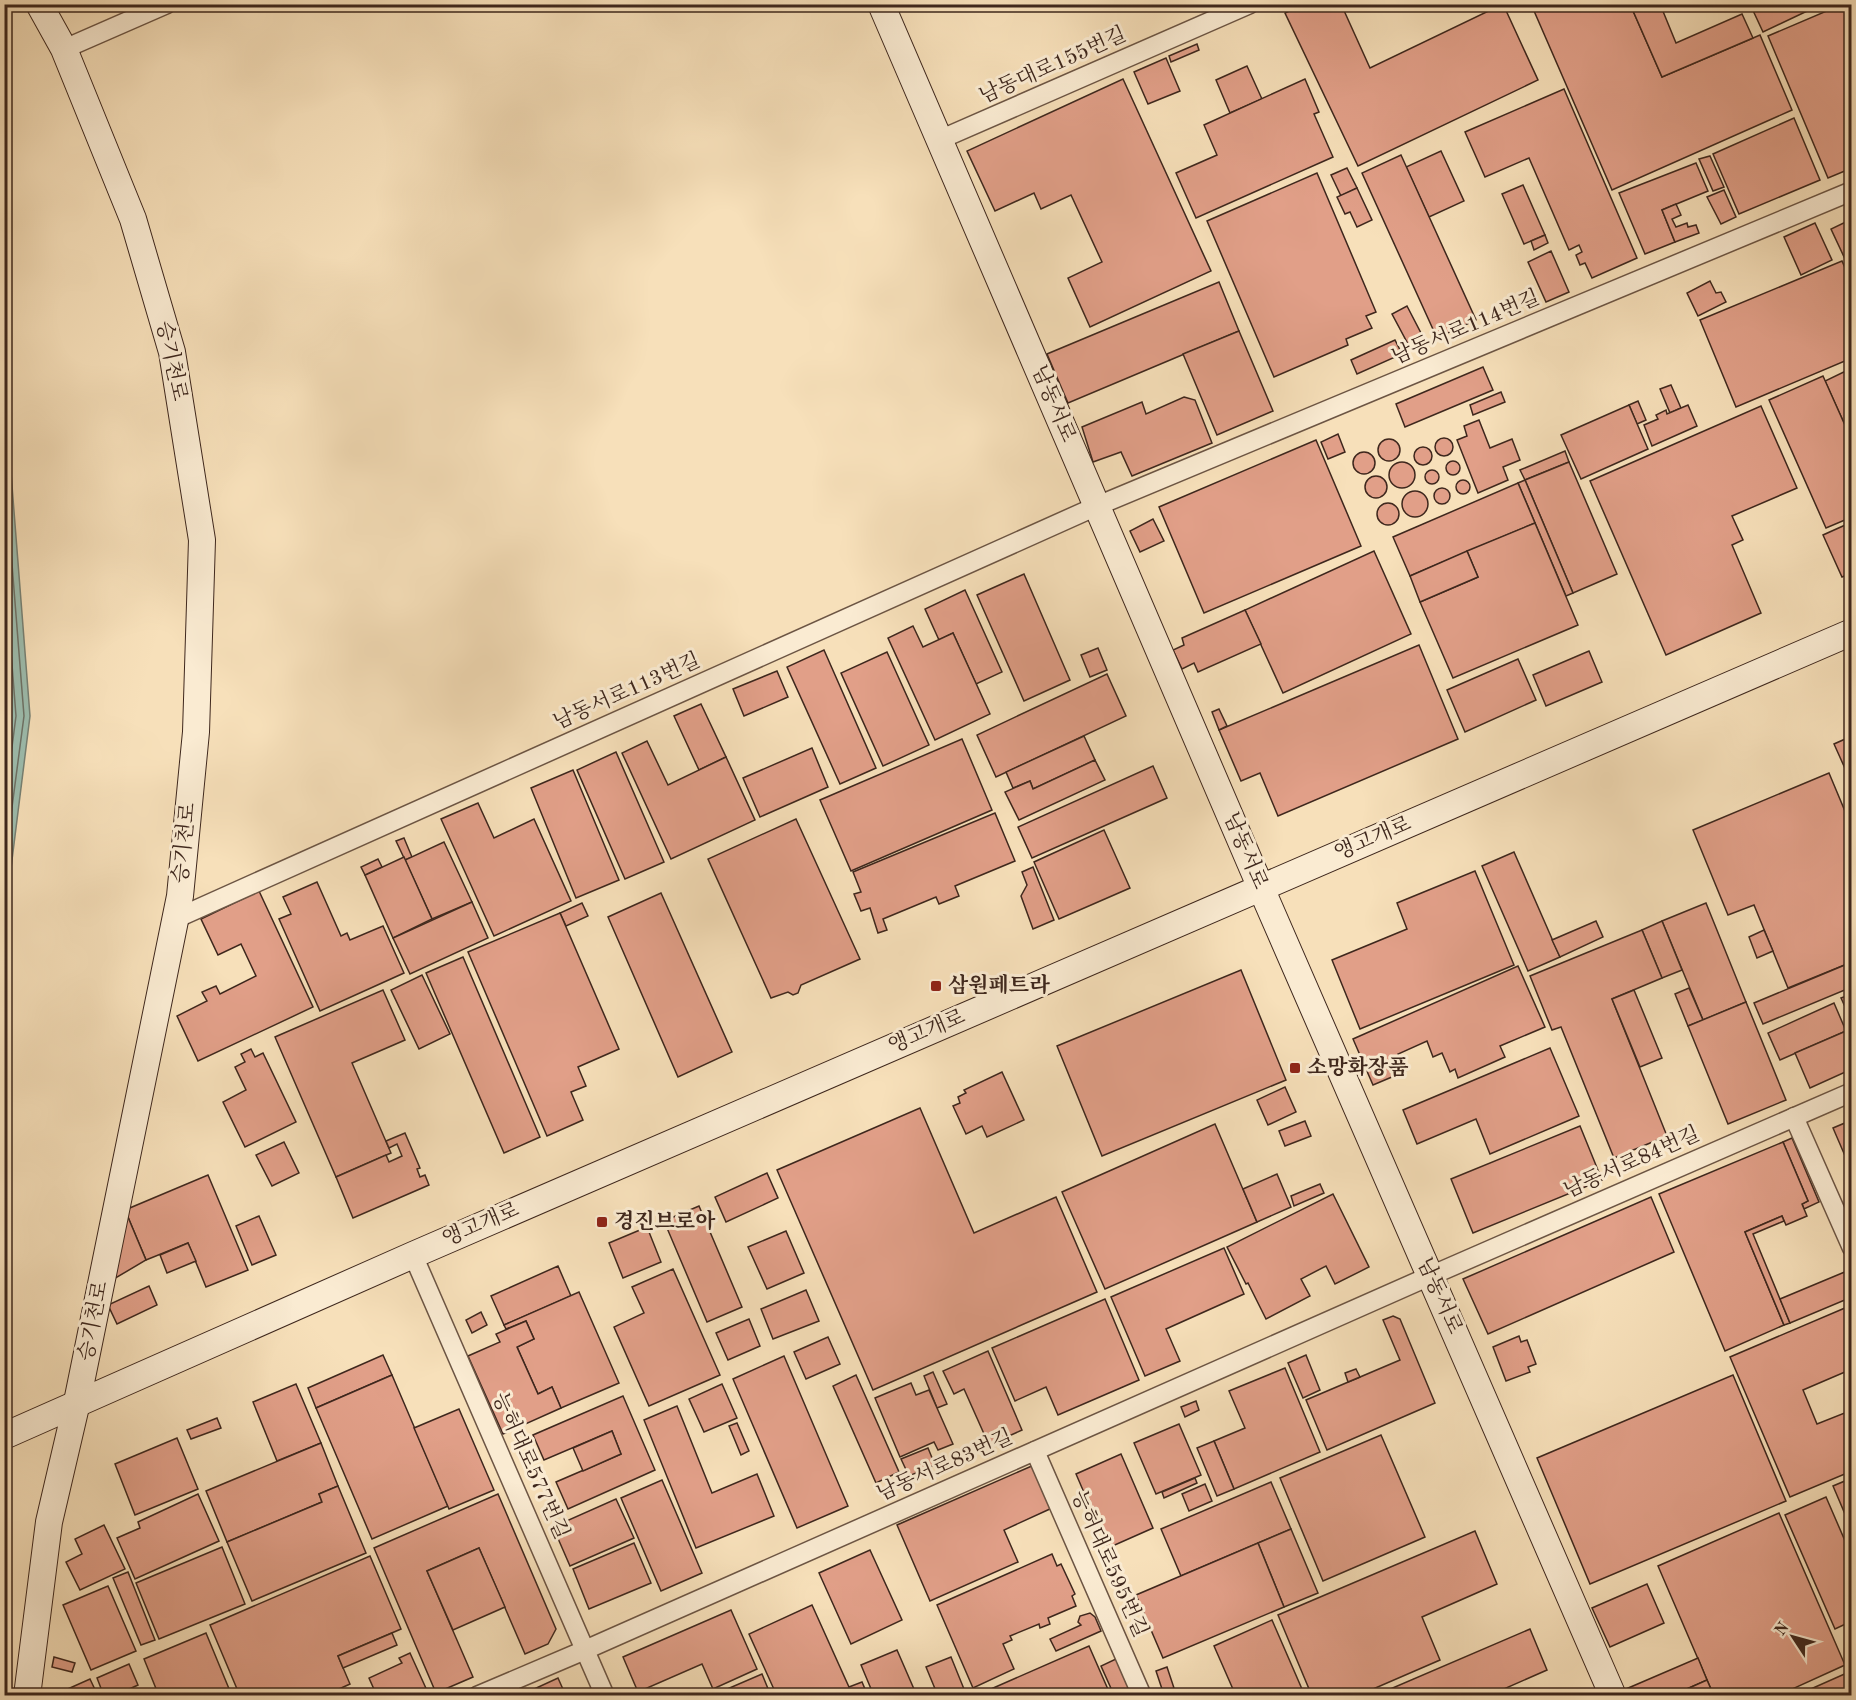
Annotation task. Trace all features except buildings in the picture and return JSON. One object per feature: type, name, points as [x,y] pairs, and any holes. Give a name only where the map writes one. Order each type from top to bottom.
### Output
[{"type":"street","name":"승기천로","points":[[27,1695],[49,1522],[77,1402],[180,896],[196,732],[202,540],[172,352],[133,219],[64,49],[39,4]]},
{"type":"street","points":[[64,49],[167,4]]},
{"type":"street","name":"남동서로","points":[[881,4],[1261,888],[1612,1695]]},
{"type":"street","name":"남동대로155번길","points":[[939,140],[1250,4]]},
{"type":"street","name":"남동서로114번길","points":[[1097,506],[1851,191]]},
{"type":"street","name":"남동서로113번길","points":[[175,919],[1097,506]]},
{"type":"street","name":"앵고개로","points":[[9,1434],[413,1255],[1851,632]]},
{"type":"street","name":"남동서로84번길","points":[[1430,1276],[1851,1092]]},
{"type":"street","points":[[1794,1117],[1851,1248]]},
{"type":"street","name":"능허대로577번길","points":[[413,1255],[605,1695]]},
{"type":"street","name":"남동서로83번길","points":[[477,1695],[585,1650],[1430,1276]]},
{"type":"street","name":"능허대로595번길","points":[[1035,1451],[1142,1695]]},
{"type":"water","points":[[5,441],[10,460],[30,716],[5,916]]},
{"type":"place","name":"삼원페트라","points":[[936,986]]},
{"type":"place","name":"소망화장품","points":[[1295,1068]]},
{"type":"place","name":"경진브로아","points":[[602,1222]]}]
